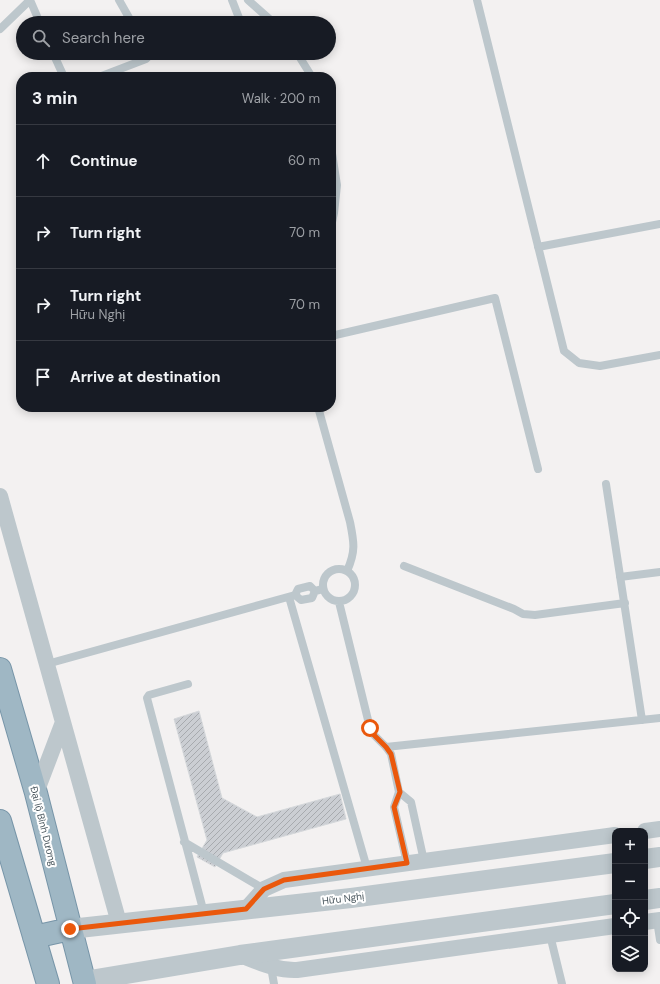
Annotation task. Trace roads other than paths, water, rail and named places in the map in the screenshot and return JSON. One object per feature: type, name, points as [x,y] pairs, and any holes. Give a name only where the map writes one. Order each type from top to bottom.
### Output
[{"type":"highway","name":"Đại lộ Bình Dương","points":[[0,669],[36,792],[70,929],[79,983]]},
{"type":"highway","points":[[0,821],[48,984]]},
{"type":"highway","points":[[34,937],[70,929]]},
{"type":"street","points":[[0,496],[119,923]]},
{"type":"street","points":[[36,792],[63,722]]},
{"type":"street","points":[[648,831],[660,829]]},
{"type":"street","points":[[246,909],[264,889],[284,880],[612,835]]},
{"type":"street","points":[[648,859],[660,857]]},
{"type":"street","name":"Hữu Nghị","points":[[70,929],[204,913],[351,898],[612,863]]},
{"type":"street","points":[[648,900],[660,898]]},
{"type":"street","points":[[79,983],[240,955],[612,904]]},
{"type":"street","points":[[240,955],[286,971],[612,926]]},
{"type":"lane","points":[[0,29],[30,0],[37,16]]},
{"type":"lane","points":[[119,0],[128,16]]},
{"type":"lane","points":[[232,0],[239,16]]},
{"type":"lane","points":[[248,0],[266,16]]},
{"type":"lane","points":[[477,0],[564,351],[579,363],[600,366],[660,356]]},
{"type":"lane","points":[[56,60],[62,72]]},
{"type":"lane","points":[[112,72],[143,60]]},
{"type":"lane","points":[[301,60],[309,72]]},
{"type":"lane","points":[[336,179],[336,194]]},
{"type":"lane","points":[[538,247],[660,224]]},
{"type":"lane","points":[[336,335],[495,298],[538,469]]},
{"type":"lane","points":[[319,412],[350,522],[353,540],[353,558],[347,571]]},
{"type":"lane","points":[[606,484],[642,720]]},
{"type":"lane","points":[[404,566],[524,614],[535,616],[625,603]]},
{"type":"lane","points":[[47,664],[292,596],[298,589],[310,586],[319,590],[329,598],[339,602],[349,598],[355,590],[354,579],[347,571],[337,569],[327,574],[319,590],[312,598],[301,600],[292,596]]},
{"type":"lane","points":[[620,577],[660,572]]},
{"type":"lane","points":[[292,596],[367,868]]},
{"type":"lane","points":[[339,602],[370,728],[374,735],[391,754],[400,792],[411,802],[424,861]]},
{"type":"lane","points":[[188,684],[149,695],[146,698],[204,913]]},
{"type":"lane","points":[[386,747],[660,718]]},
{"type":"lane","points":[[400,792],[394,807],[407,863]]},
{"type":"lane","points":[[184,842],[264,889]]},
{"type":"lane","points":[[654,921],[660,940]]},
{"type":"lane","points":[[550,935],[562,984]]},
{"type":"lane","points":[[271,967],[274,984]]}]
